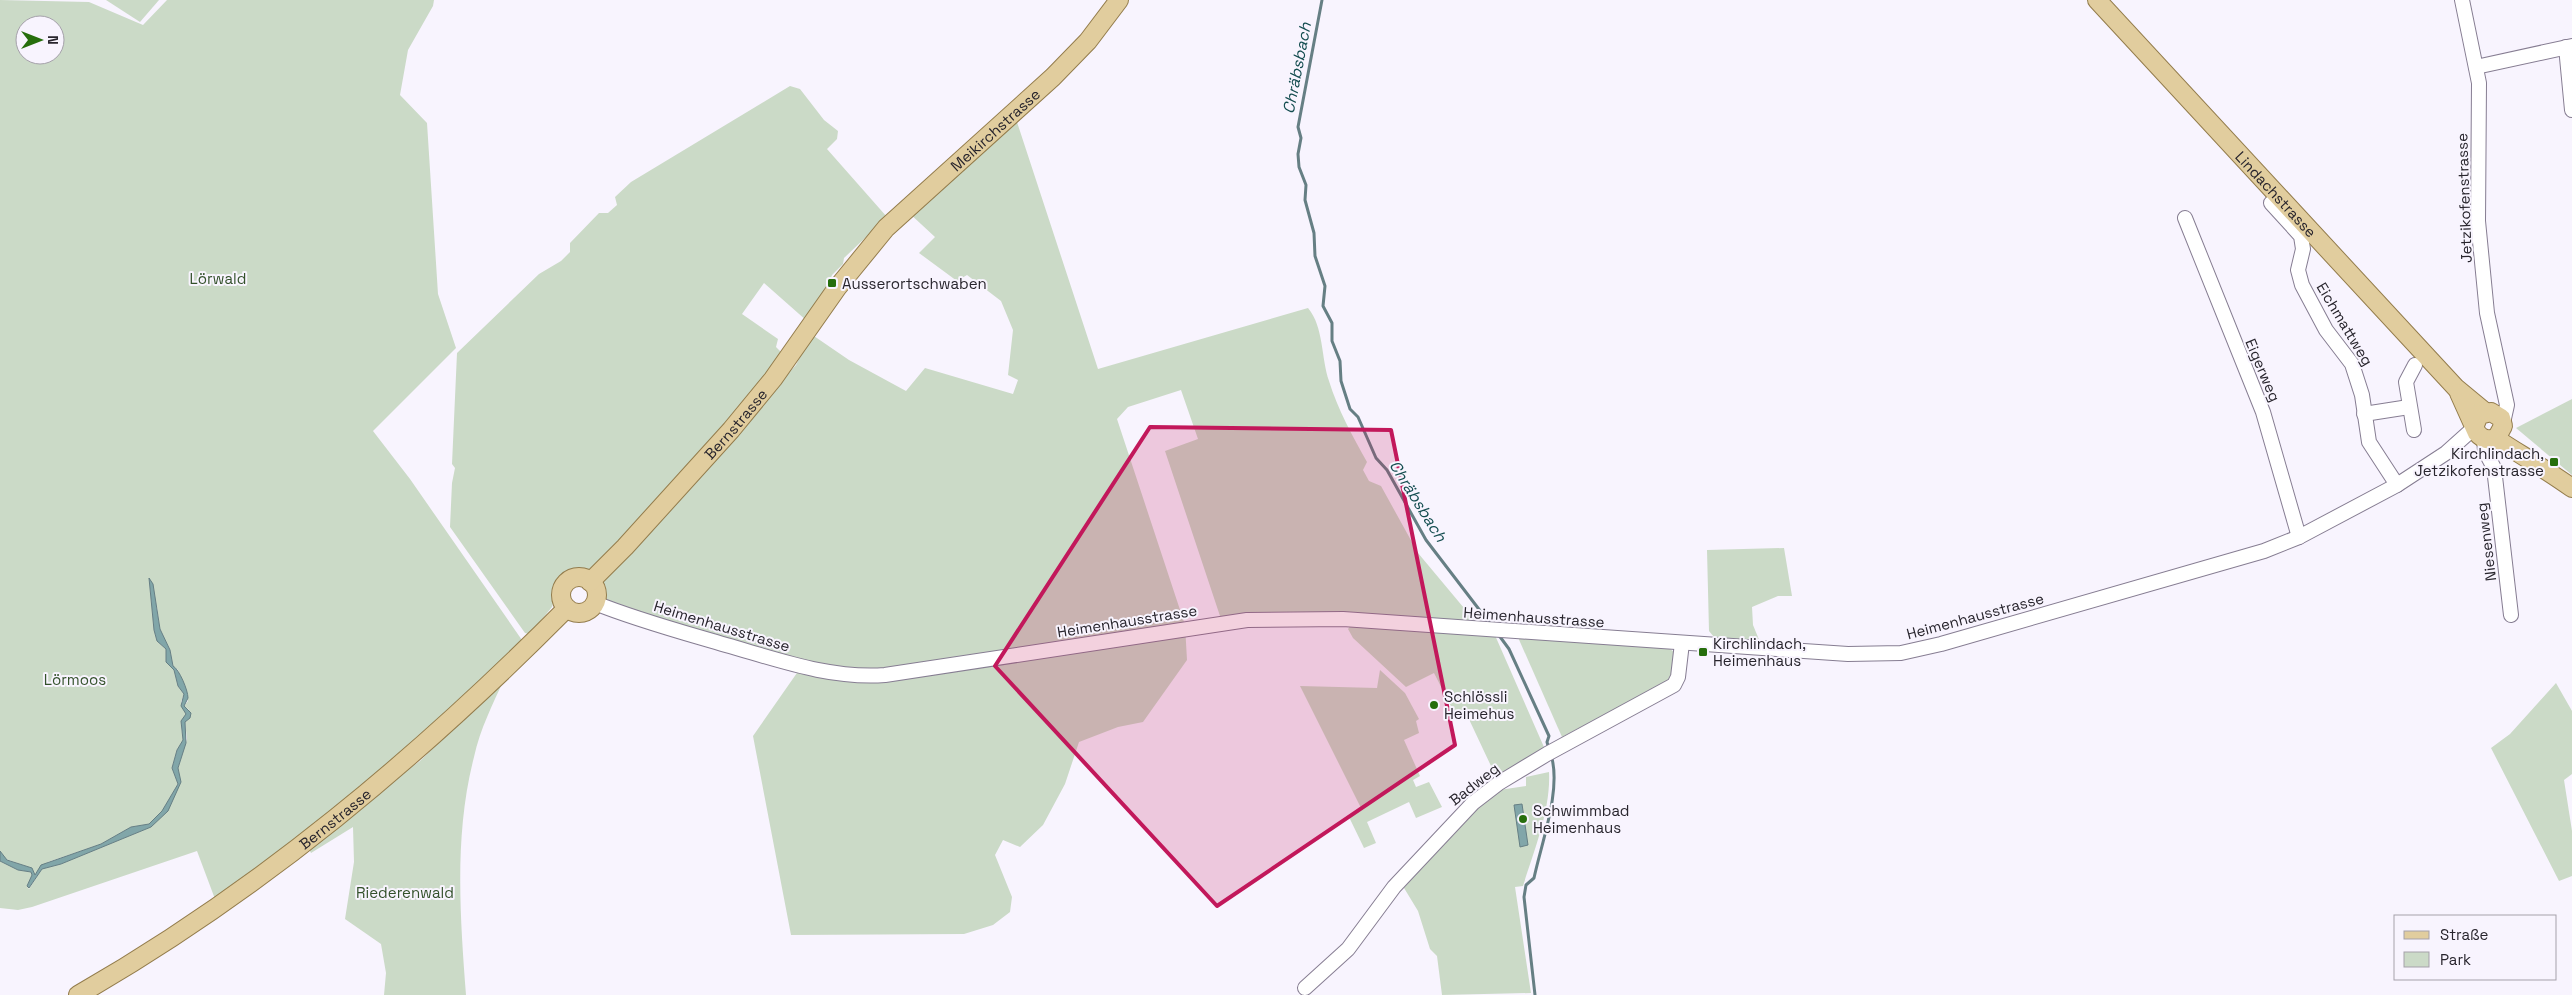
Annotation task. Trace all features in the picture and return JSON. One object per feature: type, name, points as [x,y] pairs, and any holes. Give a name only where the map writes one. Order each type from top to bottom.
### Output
[{"type":"main road","name":"Meikirchstrasse","points":[[864,254],[886,228],[913,202],[1053,77],[1088,41],[1119,0]]},
{"type":"main road","name":"Lindachstrasse","points":[[2097,0],[2456,388],[2488,426],[2526,460],[2542,466],[2572,488]]},
{"type":"main road","name":"Bernstrasse","points":[[590,582],[625,547],[731,430],[773,379],[864,254]]},
{"type":"main road","points":[[581,577],[590,582],[597,594],[595,602],[590,609],[574,612],[567,608],[561,593],[566,583],[581,577]]},
{"type":"main road","name":"Bernstrasse","points":[[78,995],[170,939],[306,843],[411,756],[567,608]]},
{"type":"street","name":"Jetzikofenstrasse","points":[[2462,0],[2479,83],[2478,222],[2487,313],[2507,405],[2488,426]]},
{"type":"street","points":[[2476,67],[2569,46],[2572,110]]},
{"type":"street","name":"Eichmattweg","points":[[2271,203],[2301,236],[2303,249],[2298,270],[2302,284],[2322,324],[2352,364],[2362,394],[2369,442],[2397,485]]},
{"type":"street","name":"Eigerweg","points":[[2185,218],[2263,412],[2299,537]]},
{"type":"street","points":[[2414,430],[2406,382],[2415,365]]},
{"type":"street","points":[[2364,414],[2409,407]]},
{"type":"street","name":"Heimenhausstrasse","points":[[595,602],[659,625],[786,662],[823,672],[850,676],[886,675],[1247,620],[1335,619],[1848,654],[1901,653],[1941,644],[2236,559],[2299,537],[2397,485],[2488,426]]},
{"type":"street","name":"Niesenweg","points":[[2488,426],[2485,450],[2494,468],[2511,615]]},
{"type":"street","name":"Badweg","points":[[1304,988],[1348,949],[1394,887],[1462,812],[1499,783],[1551,752],[1674,685],[1678,677],[1682,643]]},
{"type":"highlighted area","points":[[1150,427],[1391,430],[1455,745],[1217,906],[995,666]]},
{"type":"green space","name":"Lörwald","points":[[0,0],[89,2],[143,25],[167,0],[434,0],[433,6],[408,50],[400,95],[427,123],[438,294],[456,348],[373,431],[410,479],[524,643],[367,789],[215,899],[197,851],[32,907],[18,910],[0,908],[0,861],[18,870],[31,872],[32,875],[27,886],[29,889],[42,869],[61,864],[151,827],[161,812],[149,824],[131,827],[101,844],[48,862],[34,875],[31,868],[3,858],[0,851]],"holes":[[[149,578],[157,607],[160,629],[170,650],[173,666],[178,670],[188,701],[184,706],[189,710],[185,722],[187,739],[178,768],[180,784],[164,808],[178,784],[172,768],[177,750],[183,740],[181,725],[186,714],[181,702],[184,694],[178,686],[174,670],[166,662],[166,649],[157,641],[154,630]]]},
{"type":"green space","points":[[106,0],[159,0],[140,22]]},
{"type":"green space","points":[[790,86],[800,89],[824,120],[838,131],[837,139],[827,149],[887,217],[844,258],[843,264],[832,275],[824,296],[807,321],[764,283],[742,314],[778,339],[776,347],[783,354],[728,426],[593,570],[591,568],[584,571],[570,571],[559,580],[552,607],[530,634],[525,633],[450,527],[452,483],[455,468],[452,464],[457,353],[539,274],[561,261],[570,252],[570,243],[599,213],[608,213],[617,205],[615,197],[631,182]]},
{"type":"green space","points":[[1016,119],[1098,369],[1308,308],[1320,333],[1326,372],[1333,392],[1367,462],[1363,470],[1369,481],[1381,486],[1418,553],[1479,626],[1221,619],[1165,451],[1198,439],[1181,390],[1128,407],[1117,419],[1185,625],[1187,660],[1143,722],[1118,727],[1079,742],[1065,784],[1043,825],[1020,847],[1003,840],[995,855],[1012,897],[1010,912],[993,925],[964,934],[791,935],[753,736],[799,670],[621,607],[605,599],[602,585],[606,576],[796,365],[811,334],[849,360],[906,391],[925,368],[1013,394],[1018,380],[1008,375],[1013,330],[1001,301],[967,275],[957,281],[919,253],[935,237],[908,212]]},
{"type":"green space","points":[[2572,399],[2572,475],[2516,428]]},
{"type":"green space","points":[[1784,548],[1792,596],[1778,596],[1752,607],[1753,625],[1760,642],[1714,637],[1709,631],[1707,550]]},
{"type":"green space","points":[[1352,624],[1494,633],[1547,754],[1499,783],[1467,715],[1456,716],[1434,673],[1406,687],[1353,638],[1348,629]]},
{"type":"green space","points":[[1517,635],[1669,648],[1675,653],[1674,678],[1562,737]]},
{"type":"green space","points":[[1380,670],[1405,693],[1419,719],[1416,721],[1419,733],[1404,740],[1420,776],[1413,780],[1416,787],[1429,782],[1442,807],[1416,818],[1409,802],[1367,822],[1376,843],[1364,848],[1349,817],[1362,810],[1300,686],[1377,688]]},
{"type":"green space","name":"Riederenwald","points":[[504,679],[487,717],[477,747],[463,816],[460,875],[466,995],[384,995],[386,973],[381,944],[345,919],[354,862],[353,827],[311,853],[308,847],[371,796],[420,761]]},
{"type":"green space","points":[[2556,683],[2572,711],[2572,774],[2564,780],[2572,831],[2572,876],[2559,881],[2491,748],[2510,734]]},
{"type":"green space","points":[[1549,772],[1545,815],[1537,844],[1523,886],[1515,887],[1531,993],[1442,995],[1437,956],[1430,949],[1418,911],[1401,883],[1464,814],[1499,790],[1526,786],[1526,777]]},
{"type":"water","points":[[149,578],[153,584],[160,629],[170,650],[173,666],[180,675],[186,690],[188,698],[184,706],[191,713],[190,718],[185,722],[186,743],[178,768],[181,782],[168,811],[151,827],[61,864],[42,869],[29,888],[27,886],[32,875],[31,872],[18,870],[0,861],[0,851],[7,860],[32,868],[35,875],[41,865],[101,844],[131,827],[149,824],[162,811],[178,784],[172,768],[177,750],[183,740],[181,721],[186,714],[181,706],[184,694],[178,686],[174,670],[166,662],[166,649],[157,641],[154,630]]},
{"type":"water","points":[[1522,804],[1528,845],[1520,847],[1514,805]]},
{"type":"waterway","name":"Chräbsbach","points":[[1322,0],[1298,127],[1301,138],[1298,154],[1299,167],[1306,185],[1305,200],[1314,233],[1315,256],[1325,286],[1323,306],[1332,323],[1332,341],[1340,361],[1341,381],[1350,409],[1358,417],[1376,458],[1387,470],[1426,540],[1491,625]]},
{"type":"waterway","name":"Chräbsbach","points":[[1498,634],[1509,649],[1549,736],[1547,742],[1549,749]]},
{"type":"waterway","name":"Chräbsbach","points":[[1535,995],[1524,897],[1526,885],[1534,878],[1549,816],[1554,784],[1554,769],[1551,755]]},
{"type":"place","name":"Ausserortschwaben","points":[[832,283]]},
{"type":"place","name":"Kirchlindach, Jetzikofenstrasse","points":[[2554,462]]},
{"type":"place","name":"Kirchlindach, Heimenhaus","points":[[1703,652]]},
{"type":"place","name":"Schlössli Heimehus","points":[[1434,705]]},
{"type":"place","name":"Schwimmbad Heimenhaus","points":[[1523,819]]},
{"type":"park label","name":"Lörmoos","points":[[75,679]]}]
